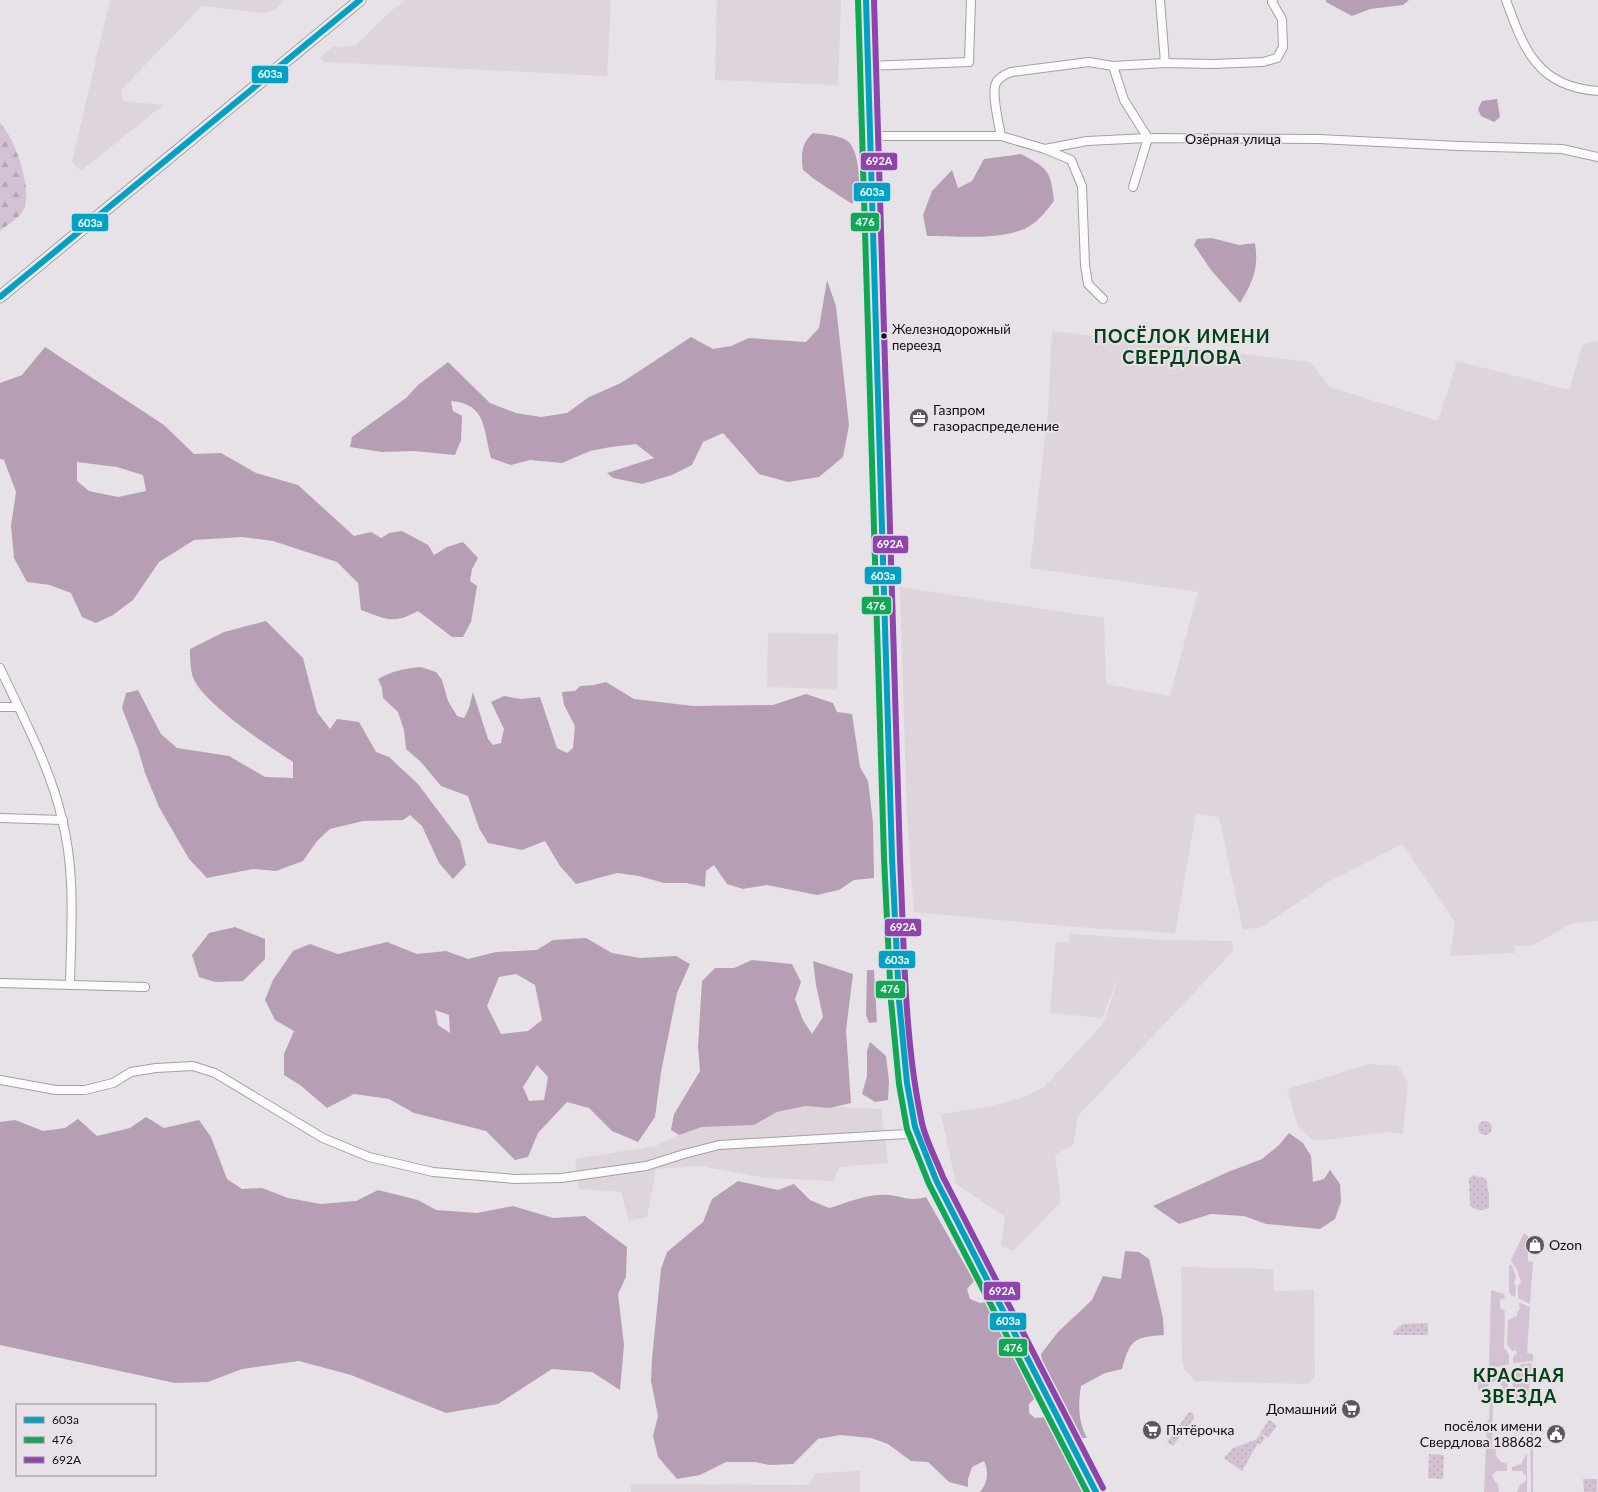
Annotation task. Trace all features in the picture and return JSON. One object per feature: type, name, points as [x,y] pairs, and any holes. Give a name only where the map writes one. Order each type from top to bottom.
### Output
[{"type":"main road","points":[[0,297],[360,0]]},
{"type":"main road","points":[[866,0],[894,917],[905,1069],[918,1136],[936,1180],[1096,1492]]},
{"type":"street","points":[[868,66],[969,62],[972,0]]},
{"type":"street","points":[[1160,0],[1165,63]]},
{"type":"street","points":[[1001,136],[994,92],[996,83],[1002,76],[1011,72],[1089,62],[1113,66],[1165,63],[1212,64],[1263,62],[1276,58],[1283,47],[1282,19],[1272,2],[1273,0]]},
{"type":"street","points":[[1506,0],[1517,30],[1529,54],[1546,74],[1569,86],[1598,91]]},
{"type":"street","points":[[1113,66],[1124,100],[1148,138],[1134,187]]},
{"type":"street","name":"Озёрная улица","points":[[870,136],[1001,136],[1045,149],[1087,141],[1148,138],[1319,139],[1458,146],[1562,149],[1598,157]]},
{"type":"street","points":[[1045,149],[1070,160],[1082,186],[1085,265],[1088,284],[1103,299]]},
{"type":"street","points":[[0,668],[51,782],[63,820],[68,852],[72,896],[70,985]]},
{"type":"street","points":[[0,707],[18,707]]},
{"type":"street","points":[[0,818],[63,820]]},
{"type":"street","points":[[0,983],[145,987]]},
{"type":"street","points":[[0,1080],[56,1090],[85,1090],[113,1083],[131,1072],[156,1068],[193,1066],[215,1073],[323,1138],[369,1157],[432,1172],[514,1179],[561,1178],[646,1166],[719,1145],[906,1134],[918,1136]]},
{"type":"shaded area","points":[[110,0],[285,0],[275,9],[264,13],[202,6],[121,90],[123,101],[163,105],[81,171],[72,162]]},
{"type":"shaded area","points":[[406,0],[611,0],[607,76],[325,62],[320,58],[332,47],[355,46],[392,10]]},
{"type":"shaded area","points":[[717,0],[841,0],[838,85],[715,80]]},
{"type":"shaded area","points":[[1326,0],[1409,0],[1403,5],[1370,9],[1352,16],[1326,2]]},
{"type":"shaded area","points":[[1497,99],[1500,117],[1494,122],[1481,116],[1478,109],[1482,101]]},
{"type":"shaded area","points":[[813,133],[842,138],[850,144],[853,149],[858,164],[859,188],[852,204],[803,170],[802,159],[804,145]]},
{"type":"shaded area","points":[[1021,154],[1037,163],[1046,171],[1053,191],[1054,201],[1036,222],[1017,231],[992,236],[927,236],[923,215],[932,191],[952,170],[958,188],[972,181],[984,159]]},
{"type":"shaded area","points":[[1212,238],[1239,245],[1255,243],[1256,260],[1254,274],[1252,281],[1240,303],[1211,270],[1194,245],[1197,239]]},
{"type":"shaded area","points":[[827,280],[836,306],[849,425],[843,457],[819,477],[788,482],[759,474],[723,433],[703,442],[692,465],[672,475],[642,484],[613,478],[607,473],[654,458],[636,444],[590,451],[562,463],[530,460],[511,465],[491,458],[482,420],[477,413],[471,407],[463,403],[451,401],[453,411],[462,416],[461,440],[455,455],[414,451],[382,452],[350,447],[352,437],[406,398],[418,385],[448,362],[490,403],[516,413],[541,417],[567,413],[589,397],[621,383],[691,337],[713,349],[731,346],[749,338],[806,342],[819,328]]},
{"type":"shaded area","points":[[1052,331],[1310,362],[1330,387],[1438,421],[1457,361],[1569,390],[1583,344],[1598,341],[1598,921],[1573,923],[1533,945],[1515,946],[1515,953],[1450,956],[1455,922],[1402,844],[1328,882],[1262,927],[1243,930],[1219,817],[1196,814],[1175,933],[1074,927],[914,912],[907,817],[900,587],[1104,618],[1106,684],[1170,696],[1198,592],[1030,568],[1048,412]]},
{"type":"shaded area","points":[[45,347],[164,425],[194,454],[221,453],[256,473],[298,485],[354,536],[371,532],[381,538],[389,533],[402,531],[428,545],[434,555],[447,547],[463,542],[478,558],[472,569],[470,581],[477,586],[471,622],[463,637],[452,637],[418,611],[402,618],[390,619],[361,610],[358,583],[337,562],[273,541],[242,537],[194,540],[159,562],[133,600],[113,615],[96,623],[82,617],[71,593],[50,585],[27,582],[14,558],[11,526],[16,492],[4,460],[0,459],[0,383],[22,375]],"holes":[[[77,462],[117,467],[143,475],[146,491],[118,497],[89,491],[77,481]]]},
{"type":"shaded area","points":[[266,621],[303,658],[317,712],[330,729],[337,719],[359,722],[376,752],[389,757],[418,784],[460,840],[466,865],[453,879],[439,863],[422,826],[410,815],[403,820],[363,821],[330,829],[317,841],[303,861],[276,871],[253,869],[207,878],[189,859],[159,807],[145,773],[138,749],[122,708],[126,693],[138,690],[161,734],[177,748],[229,756],[265,777],[293,778],[293,762],[252,734],[220,709],[197,685],[191,671],[190,649],[224,632]]},
{"type":"shaded area","points":[[768,633],[838,634],[837,689],[767,687]]},
{"type":"shaded area","points":[[421,667],[436,672],[442,680],[448,701],[457,716],[464,718],[469,708],[473,692],[488,739],[493,745],[501,743],[504,729],[491,702],[504,696],[521,699],[540,697],[557,748],[567,753],[573,748],[575,726],[564,705],[562,692],[575,691],[580,686],[606,682],[634,699],[693,706],[773,705],[806,694],[833,703],[837,712],[852,714],[860,767],[868,781],[873,823],[874,878],[854,880],[839,890],[817,895],[767,885],[743,889],[727,884],[714,865],[706,871],[705,887],[686,883],[664,883],[639,876],[617,873],[576,884],[560,866],[545,841],[522,850],[488,843],[479,828],[468,796],[441,786],[421,762],[406,749],[404,730],[398,712],[383,698],[382,688],[378,679],[399,670]]},
{"type":"shaded area","points":[[235,927],[265,939],[265,959],[243,981],[215,982],[199,977],[192,955],[209,933]]},
{"type":"shaded area","points":[[1070,934],[1165,940],[1232,941],[1233,951],[1078,1116],[1073,1145],[1055,1155],[1061,1202],[1013,1251],[1001,1246],[1005,1217],[956,1184],[941,1114],[988,1107],[1022,1098],[1044,1087],[1103,1024],[1120,973],[1102,1018],[1050,1013],[1056,942],[1069,943]]},
{"type":"shaded area","points":[[586,938],[612,953],[640,958],[676,956],[690,964],[677,993],[661,1072],[655,1117],[638,1142],[612,1131],[589,1108],[567,1102],[538,1133],[528,1157],[515,1160],[486,1131],[414,1113],[389,1099],[354,1094],[327,1108],[300,1085],[284,1075],[284,1054],[294,1031],[275,1020],[265,1000],[273,980],[293,951],[310,944],[338,954],[387,942],[417,954],[446,951],[468,959],[496,952],[537,950],[553,940]],"holes":[[[516,974],[535,985],[542,1020],[528,1031],[501,1034],[487,1006],[499,977]],[[435,1010],[449,1015],[450,1033],[438,1025]],[[537,1065],[548,1077],[544,1100],[529,1101],[523,1087]]]},
{"type":"shaded area","points":[[752,960],[792,964],[801,982],[795,999],[803,1020],[812,1034],[823,1017],[816,985],[813,961],[853,974],[846,1030],[851,1103],[830,1108],[805,1106],[777,1112],[754,1125],[702,1127],[679,1135],[671,1130],[674,1114],[700,1071],[698,1047],[702,981],[715,968],[734,968]]},
{"type":"shaded area","points":[[867,970],[874,970],[877,1022],[869,1023],[866,1015]]},
{"type":"shaded area","points":[[870,1042],[886,1056],[889,1081],[888,1100],[875,1102],[862,1094],[867,1076],[867,1051]]},
{"type":"shaded area","points":[[1369,1064],[1398,1066],[1408,1082],[1403,1134],[1386,1132],[1325,1140],[1313,1140],[1298,1127],[1287,1089]]},
{"type":"shaded area","points":[[805,1106],[881,1109],[888,1163],[839,1167],[834,1181],[767,1178],[700,1166],[656,1169],[647,1217],[629,1221],[621,1192],[579,1189],[575,1159],[655,1146],[679,1135],[702,1127],[754,1125],[777,1112]]},
{"type":"shaded area","points":[[146,1117],[164,1128],[199,1120],[211,1137],[227,1179],[242,1189],[262,1188],[288,1198],[321,1204],[356,1201],[378,1190],[418,1200],[436,1210],[477,1213],[513,1206],[553,1218],[585,1216],[627,1247],[626,1277],[618,1294],[624,1345],[620,1390],[592,1372],[552,1369],[498,1404],[446,1413],[351,1375],[299,1361],[242,1369],[208,1382],[175,1383],[0,1345],[0,1122],[15,1120],[43,1131],[65,1128],[78,1119],[97,1136],[130,1128]]},
{"type":"shaded area","points":[[1289,1133],[1303,1143],[1311,1156],[1313,1182],[1324,1179],[1330,1170],[1340,1184],[1341,1202],[1335,1219],[1320,1229],[1266,1224],[1244,1216],[1211,1214],[1179,1224],[1153,1206],[1228,1172],[1262,1159],[1279,1145]]},
{"type":"shaded area","points":[[738,1181],[778,1190],[794,1184],[810,1200],[829,1208],[872,1195],[887,1195],[910,1199],[926,1197],[974,1281],[967,1289],[970,1299],[980,1303],[987,1302],[1036,1397],[1029,1404],[1029,1413],[1035,1418],[1048,1417],[1084,1492],[980,1492],[987,1477],[987,1469],[984,1461],[972,1467],[968,1479],[968,1487],[949,1482],[928,1462],[911,1461],[888,1444],[871,1438],[840,1435],[818,1439],[793,1464],[770,1465],[755,1462],[726,1462],[700,1475],[677,1479],[658,1457],[653,1436],[658,1416],[651,1381],[652,1358],[661,1269],[667,1252],[703,1222],[712,1199]]},
{"type":"shaded area","points":[[1125,1251],[1139,1252],[1149,1259],[1163,1318],[1164,1335],[1145,1337],[1134,1342],[1128,1352],[1122,1369],[1105,1373],[1081,1386],[1079,1399],[1080,1419],[1087,1438],[1080,1438],[1043,1366],[1041,1354],[1058,1332],[1092,1300],[1103,1276],[1121,1279]]},
{"type":"shaded area","points":[[1181,1267],[1273,1269],[1274,1291],[1314,1290],[1315,1377],[1307,1384],[1195,1381],[1185,1370],[1182,1361]]},
{"type":"shaded area","points":[[860,1471],[860,1492],[631,1492],[631,1484],[806,1485],[817,1473]]},
{"type":"green space","points":[[0,123],[6,130],[17,152],[25,178],[26,202],[21,214],[0,231]]},
{"type":"green space","points":[[1482,1121],[1488,1121],[1492,1125],[1492,1131],[1488,1135],[1482,1135],[1478,1131],[1478,1125]]},
{"type":"green space","points":[[1474,1175],[1486,1179],[1489,1194],[1489,1208],[1484,1210],[1475,1209],[1470,1206],[1469,1178]]},
{"type":"green space","points":[[1524,1233],[1528,1236],[1528,1261],[1533,1262],[1530,1304],[1518,1298],[1518,1286],[1521,1282],[1517,1270],[1511,1260]]},
{"type":"green space","points":[[1512,1265],[1516,1277],[1514,1283],[1516,1287],[1515,1297],[1511,1295],[1509,1291],[1509,1266]]},
{"type":"green space","points":[[1491,1290],[1504,1294],[1505,1298],[1500,1299],[1500,1308],[1505,1311],[1504,1348],[1509,1354],[1509,1364],[1489,1369]]},
{"type":"green space","points":[[1518,1302],[1530,1307],[1527,1353],[1533,1354],[1533,1361],[1513,1363],[1513,1357],[1517,1353],[1516,1350],[1512,1351],[1507,1344],[1508,1320],[1517,1316],[1517,1312],[1520,1309]]},
{"type":"green space","points":[[1428,1323],[1428,1335],[1393,1335],[1393,1332],[1403,1324]]},
{"type":"green space","points":[[1532,1363],[1528,1396],[1519,1402],[1512,1400],[1513,1377],[1521,1364]]},
{"type":"green space","points":[[1508,1369],[1508,1399],[1504,1397],[1502,1386],[1496,1381],[1489,1384],[1484,1391],[1478,1390],[1478,1375],[1482,1375],[1484,1379],[1495,1376],[1496,1371]]},
{"type":"green space","points":[[1490,1401],[1493,1402],[1492,1449],[1496,1449],[1498,1459],[1507,1464],[1507,1471],[1497,1471],[1492,1475],[1495,1482],[1498,1484],[1499,1492],[1484,1492],[1487,1421],[1489,1420]]},
{"type":"green space","points":[[1189,1412],[1193,1413],[1194,1418],[1173,1446],[1167,1442]]},
{"type":"green space","points":[[1269,1420],[1277,1426],[1268,1438],[1261,1433],[1258,1436]]},
{"type":"green space","points":[[1530,1425],[1539,1425],[1533,1430],[1533,1492],[1531,1492]]},
{"type":"green space","points":[[1261,1434],[1265,1438],[1260,1445],[1258,1443],[1242,1471],[1224,1458],[1233,1448],[1255,1440]]},
{"type":"green space","points":[[1527,1453],[1527,1492],[1517,1492],[1520,1485],[1526,1481],[1526,1476],[1522,1471],[1512,1471],[1512,1467],[1521,1464]]},
{"type":"green space","points":[[1429,1454],[1444,1455],[1443,1479],[1428,1478]]},
{"type":"green space","points":[[1583,1479],[1597,1479],[1597,1492],[1584,1492]]},
{"type":"transit line","name":"603а","points":[[0,297],[360,0]]},
{"type":"transit line","name":"476","points":[[858,0],[884,858],[891,1001],[899,1084],[907,1129],[929,1184],[1087,1492]]},
{"type":"transit line","name":"603а","points":[[866,0],[892,858],[899,1000],[907,1083],[915,1127],[936,1180],[1096,1492]]},
{"type":"transit line","name":"692А","points":[[874,0],[900,858],[908,1025],[916,1091],[924,1130],[943,1177],[1103,1488]]},
{"type":"place","name":"Железнодорожный переезд","points":[[884,336]]},
{"type":"place","name":"Газпром газораспределение","points":[[919,418]]},
{"type":"place","name":"Ozon","points":[[1535,1245]]},
{"type":"place","name":"Домашний","points":[[1351,1409]]},
{"type":"place","name":"Пятёрочка","points":[[1152,1430]]},
{"type":"place","name":"посёлок имени Свердлова 188682","points":[[1556,1434]]},
{"type":"district","name":"ПОСЁЛОК ИМЕНИ СВЕРДЛОВА","points":[[1182,347]]},
{"type":"district","name":"КРАСНАЯ ЗВЕЗДА","points":[[1519,1386]]}]
